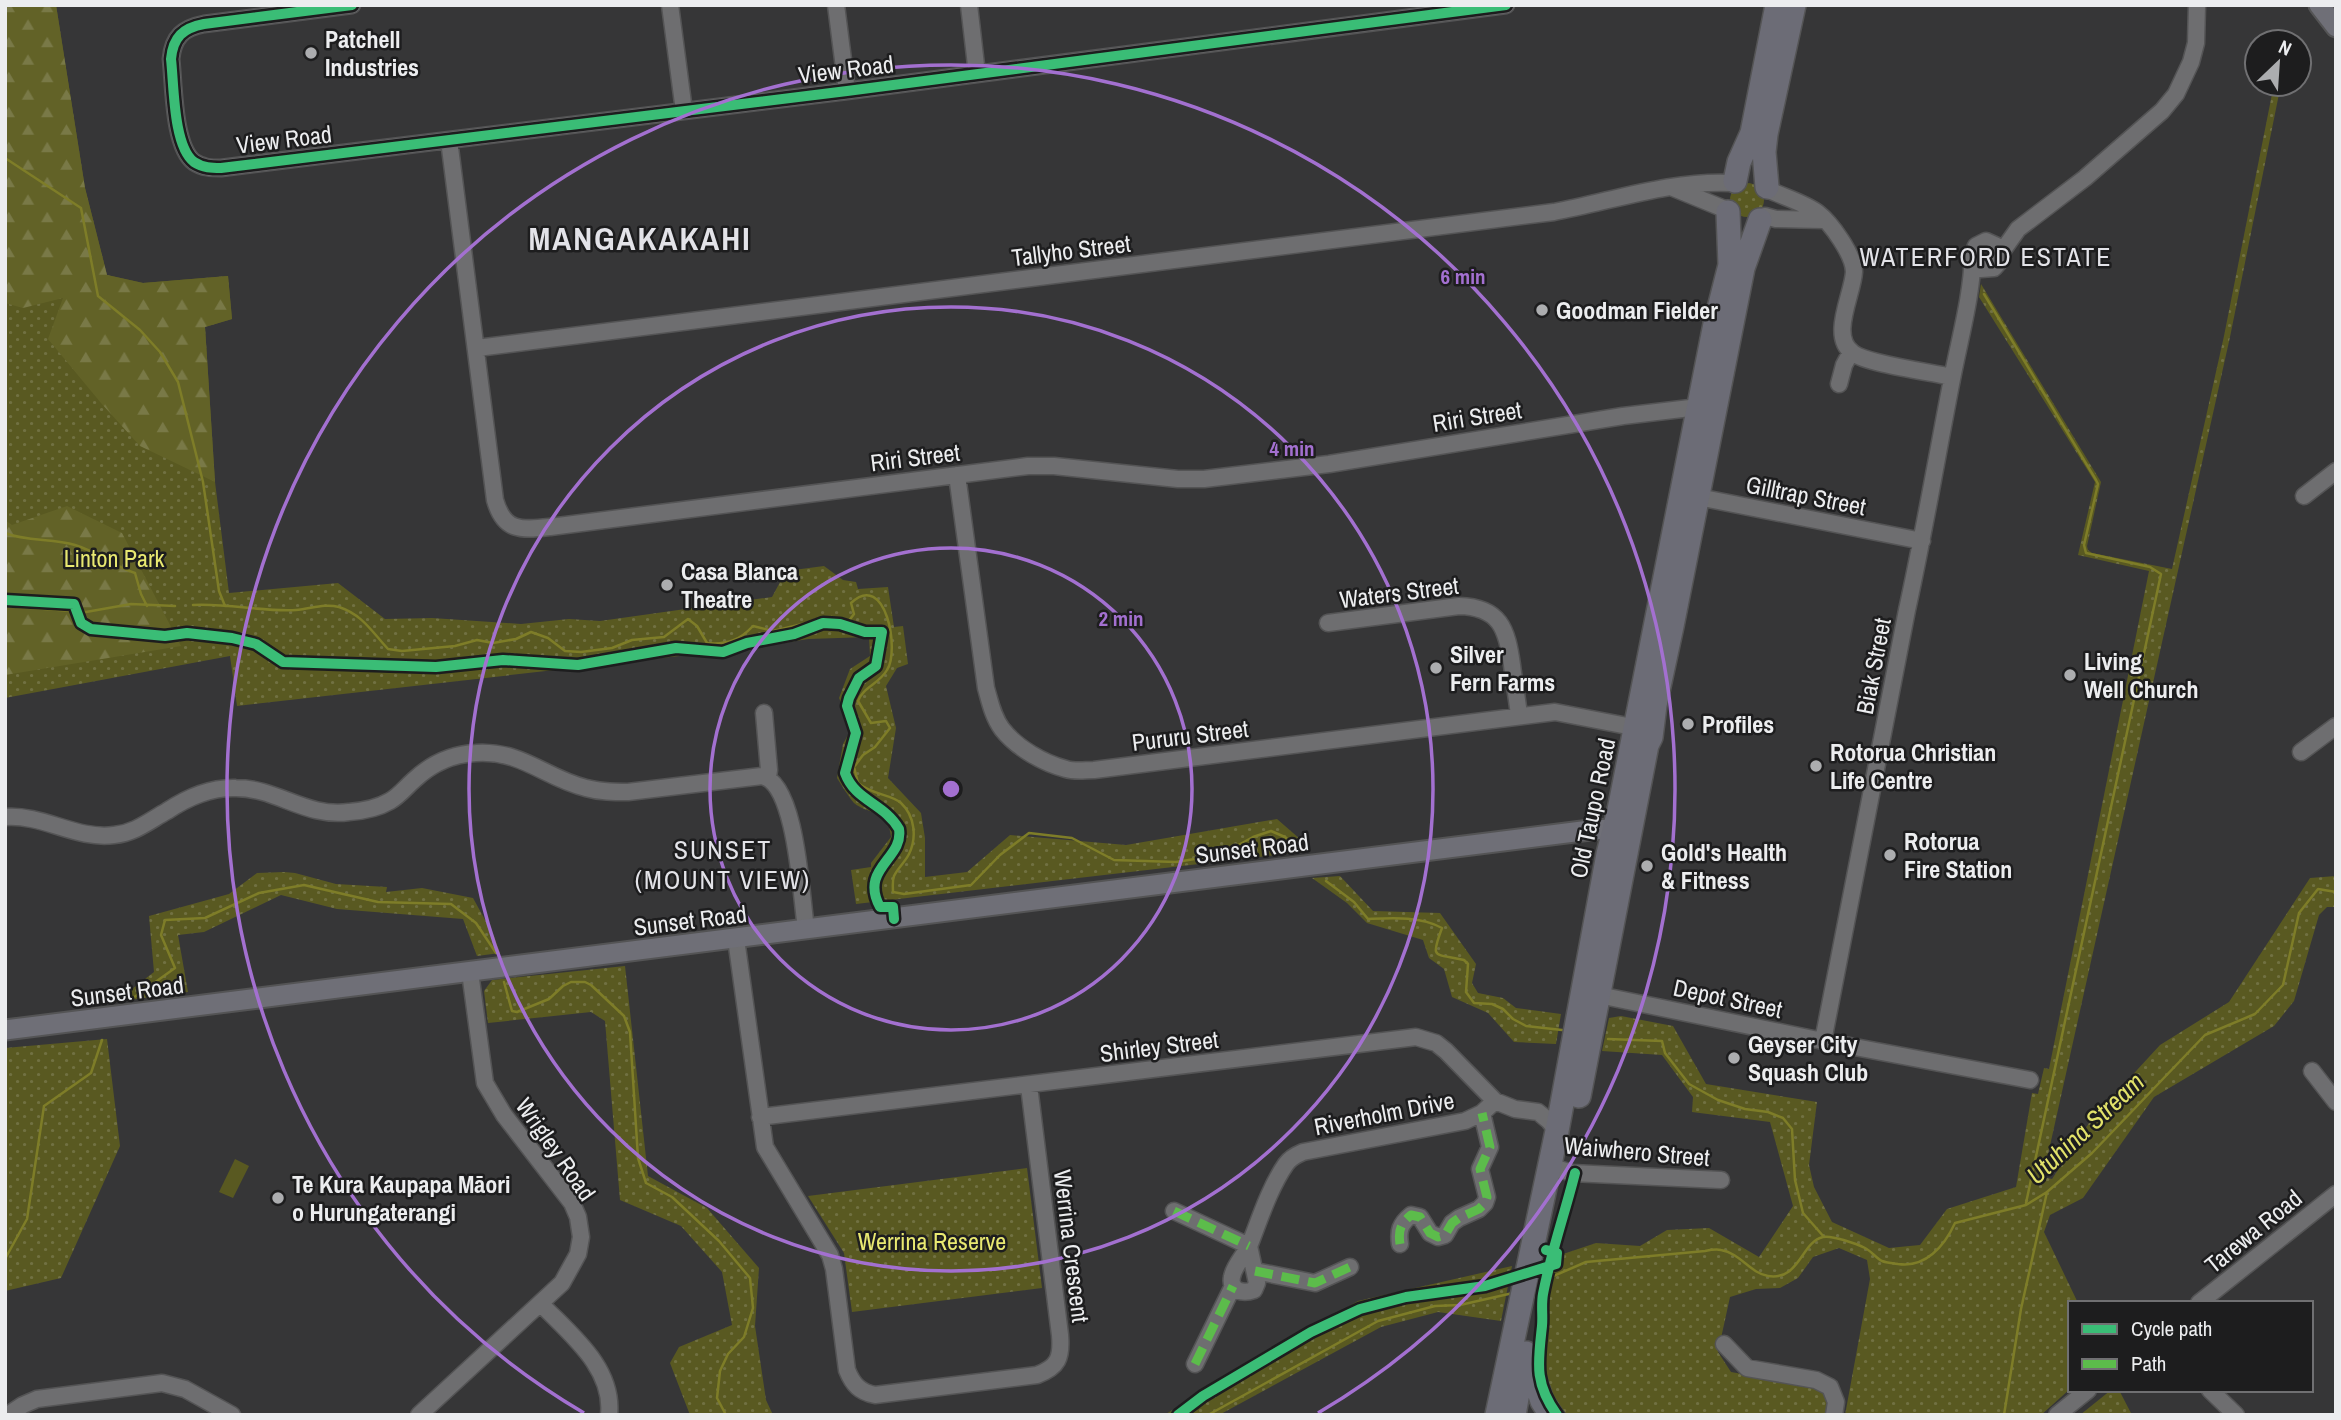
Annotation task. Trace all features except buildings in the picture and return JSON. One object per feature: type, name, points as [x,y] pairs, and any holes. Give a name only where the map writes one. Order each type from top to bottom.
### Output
[{"type":"highway","points":[[1777,5],[1752,133],[1734,182],[1726,193],[1728,211],[1732,217],[1743,223],[1763,218],[1770,207],[1763,152],[1794,5]]},
{"type":"highway","points":[[1734,182],[1744,177],[1755,178],[1768,189]]},
{"type":"highway","name":"Old Taupo Road","points":[[1707,406],[1715,324],[1730,265],[1728,211]]},
{"type":"highway","name":"Old Taupo Road","points":[[1497,1415],[1529,1296],[1557,1168],[1707,406],[1743,268],[1763,218]]},
{"type":"highway","name":"Old Taupo Road","points":[[1557,1168],[1557,1131],[1563,1098],[1591,993]]},
{"type":"highway","name":"Old Taupo Road","points":[[1514,1415],[1525,1350],[1529,1296]]},
{"type":"highway","points":[[1525,1350],[1542,1401],[1550,1415]]},
{"type":"main road","points":[[2319,5],[2336,27]]},
{"type":"main road","name":"Sunset Road","points":[[5,1030],[1591,830],[1622,830]]},
{"type":"street","name":"View Road","points":[[352,5],[204,24],[182,32],[172,47],[171,59],[180,137],[187,155],[193,161],[210,168],[221,168],[847,91],[1506,5]]},
{"type":"street","points":[[670,5],[684,111]]},
{"type":"street","points":[[836,5],[847,91]]},
{"type":"street","points":[[969,5],[977,74]]},
{"type":"street","points":[[1996,248],[2094,170],[2162,111],[2176,94],[2191,62],[2197,36],[2197,5]]},
{"type":"street","name":"Riri Street","points":[[449,140],[495,500],[507,523],[520,529],[1041,466],[1204,479],[1329,464],[1597,420],[1707,406]]},
{"type":"street","name":"Tallyho Street","points":[[477,348],[1554,212],[1669,186],[1734,182]]},
{"type":"street","points":[[1669,186],[1728,211]]},
{"type":"street","points":[[1768,189],[1817,212],[1833,229],[1852,262],[1854,271],[1842,328],[1844,344],[1851,352],[1874,360],[1952,377]]},
{"type":"street","points":[[1763,218],[1825,221]]},
{"type":"street","points":[[1983,242],[1996,248],[1997,266],[1980,266],[1973,253],[1976,246],[1983,242]]},
{"type":"street","name":"Biak Street","points":[[1823,1041],[1952,377],[1969,299],[1980,266]]},
{"type":"street","points":[[1839,384],[1851,352]]},
{"type":"street","points":[[2304,496],[2336,471]]},
{"type":"street","name":"Pururu Street","points":[[957,475],[986,688],[992,710],[1002,728],[1020,746],[1047,763],[1069,770],[1094,770],[1555,712],[1644,729]]},
{"type":"street","name":"Gilltrap Street","points":[[1689,495],[1922,541]]},
{"type":"street","name":"Waters Street","points":[[1328,623],[1459,606],[1473,606],[1485,610],[1502,625],[1509,640],[1519,715]]},
{"type":"street","points":[[764,713],[768,777]]},
{"type":"street","points":[[2301,752],[2336,726]]},
{"type":"street","points":[[5,817],[29,817],[89,835],[115,835],[141,828],[166,811],[204,792],[238,788],[266,793],[318,812],[347,813],[377,807],[390,801],[432,765],[459,754],[477,752],[512,756],[573,784],[606,792],[768,777],[773,780],[790,821],[796,846],[806,928]]},
{"type":"street","name":"Werrina Crescent","points":[[736,939],[767,1153],[830,1255],[847,1370],[852,1382],[863,1392],[888,1394],[1037,1375],[1049,1371],[1057,1362],[1061,1349],[1060,1335],[1029,1086]]},
{"type":"street","name":"Wrigley Road","points":[[419,1415],[562,1283],[573,1268],[582,1237],[572,1203],[504,1115],[485,1083],[470,972]]},
{"type":"street","name":"Depot Street","points":[[1591,993],[2030,1080]]},
{"type":"street","name":"Shirley Street","points":[[760,1117],[1416,1037],[1427,1039],[1446,1051],[1495,1101],[1515,1109],[1538,1112]]},
{"type":"street","points":[[2312,1071],[2336,1102]]},
{"type":"street","points":[[1557,1131],[1538,1112],[1563,1098]]},
{"type":"street","name":"Riverholm Drive","points":[[1195,1364],[1233,1286],[1232,1278],[1282,1170],[1296,1155],[1465,1121],[1482,1113],[1495,1101]]},
{"type":"street","points":[[1400,1244],[1398,1234],[1402,1222],[1411,1215],[1420,1217],[1430,1233],[1438,1237],[1445,1235],[1452,1223],[1485,1203],[1487,1196],[1480,1169],[1490,1147],[1482,1113]]},
{"type":"street","name":"Waiwhero Street","points":[[1557,1168],[1572,1172],[1721,1180]]},
{"type":"street","name":"Tarewa Road","points":[[2202,1301],[2336,1194]]},
{"type":"street","points":[[1174,1210],[1249,1246],[1257,1283],[1254,1290],[1246,1293],[1237,1291],[1233,1286]]},
{"type":"street","points":[[1255,1271],[1315,1283],[1350,1267]]},
{"type":"street","points":[[541,1304],[599,1368],[611,1401],[609,1415]]},
{"type":"street","points":[[1724,1344],[1747,1368],[1816,1380],[1830,1387],[1836,1402],[1834,1415]]},
{"type":"street","points":[[9,1415],[37,1399],[162,1383],[185,1389],[232,1415]]},
{"type":"street","points":[[2057,1415],[2086,1392]]},
{"type":"street","points":[[2212,1392],[2236,1415]]},
{"type":"green space","name":"Linton Park","points":[[5,5],[56,5],[85,188],[107,275],[143,283],[228,276],[232,319],[205,327],[215,482],[229,593],[338,583],[385,619],[432,618],[521,624],[569,619],[600,621],[772,597],[786,571],[824,566],[843,580],[856,582],[858,589],[888,587],[894,627],[903,626],[908,664],[897,668],[886,686],[896,728],[888,778],[921,813],[925,838],[925,877],[967,872],[1010,835],[1126,845],[1277,819],[1300,839],[1302,852],[856,904],[851,870],[871,867],[871,863],[891,837],[882,817],[854,803],[837,778],[843,744],[852,728],[839,698],[850,669],[870,656],[869,637],[808,639],[759,647],[237,706],[230,656],[5,698]]},
{"type":"green space","points":[[5,5],[56,5],[85,188],[107,275],[143,283],[228,276],[232,319],[205,327],[215,482],[140,446],[48,339],[63,298],[23,308],[5,303]]},
{"type":"green space","points":[[2271,98],[2278,98],[2230,337],[2043,1177],[2052,1179],[2091,1120],[2160,1045],[2229,1002],[2310,878],[2336,876],[2336,907],[2327,907],[2319,915],[2294,1001],[2274,1026],[2154,1097],[2083,1198],[2050,1215],[2044,1232],[2077,1301],[2068,1301],[2068,1391],[2041,1415],[1845,1415],[1870,1279],[1867,1260],[1839,1248],[1813,1257],[1798,1278],[1780,1288],[1756,1289],[1730,1297],[1718,1352],[1731,1372],[1816,1387],[1829,1397],[1826,1415],[1567,1415],[1550,1391],[1544,1358],[1546,1322],[1557,1256],[1596,1243],[1640,1246],[1667,1230],[1709,1228],[1759,1257],[1793,1206],[1770,1122],[1692,1112],[1693,1097],[1662,1055],[1602,1051],[1609,1018],[1621,1016],[1673,1026],[1706,1084],[1817,1102],[1809,1165],[1814,1187],[1832,1222],[1889,1248],[1920,1245],[1947,1209],[2016,1187],[2032,1093],[2038,1094],[2044,1068],[2049,1069],[2149,571],[2078,555],[2095,482],[1979,297],[1981,284],[2101,482],[2088,550],[2172,569],[2224,336]]},
{"type":"green space","points":[[1747,183],[1759,188],[1764,200],[1759,212],[1747,217],[1735,212],[1730,200],[1735,188]]},
{"type":"green space","points":[[67,506],[122,533],[181,646],[5,675],[5,520],[12,525]]},
{"type":"green space","points":[[284,872],[336,884],[387,887],[386,892],[422,888],[473,898],[494,936],[500,953],[477,956],[463,919],[337,909],[281,895],[204,932],[178,935],[188,992],[115,1002],[154,972],[149,916],[229,894],[257,873]]},
{"type":"green space","points":[[1340,876],[1373,911],[1440,913],[1476,964],[1472,983],[1478,993],[1503,998],[1516,1008],[1561,1014],[1556,1044],[1514,1042],[1488,1013],[1452,997],[1444,969],[1429,958],[1423,940],[1367,923],[1347,903],[1312,878]]},
{"type":"green space","points":[[625,966],[648,1176],[707,1208],[759,1268],[755,1326],[766,1400],[773,1415],[690,1415],[670,1363],[679,1347],[732,1325],[722,1272],[681,1226],[620,1200],[605,1021],[591,1012],[488,1023],[484,991],[492,980]]},
{"type":"green space","points":[[107,1039],[120,1146],[61,1278],[5,1291],[5,1048]]},
{"type":"green space","points":[[235,1159],[249,1166],[233,1198],[219,1192]]},
{"type":"green space","name":"Werrina Reserve","points":[[1027,1168],[1042,1288],[852,1312],[844,1253],[808,1196]]},
{"type":"green space","points":[[1512,1266],[1501,1321],[1438,1312],[1381,1327],[1219,1415],[1164,1415],[1358,1301]]},
{"type":"green space","points":[[2109,1392],[2120,1392],[2132,1415],[2080,1415]]},
{"type":"waterway","points":[[5,158],[81,208],[98,296],[140,330],[160,352],[178,382],[203,482],[219,591],[225,606]]},
{"type":"waterway","points":[[1984,294],[2098,484],[2084,545],[2086,553],[2150,567],[2161,574],[2026,1203]]},
{"type":"waterway","points":[[5,533],[75,545],[135,573],[147,606]]},
{"type":"waterway","points":[[193,605],[283,610],[339,607],[361,619],[388,649],[402,651],[455,646],[477,640],[493,643],[516,639],[531,632],[548,638],[565,651],[581,652],[612,648],[632,640],[664,637],[688,619],[697,626],[707,643],[733,641],[753,626],[773,631],[832,617],[848,622],[854,614],[851,603],[863,596],[873,597],[887,617],[891,632],[891,660],[884,675],[864,692],[858,701],[871,723],[886,721],[890,728],[854,767],[858,783],[897,800],[906,808],[912,821],[912,848],[894,876],[893,892],[904,894],[971,885],[1000,855],[1029,833],[1072,838],[1114,860],[1176,862],[1220,855],[1253,837],[1271,831],[1285,837],[1299,850]]},
{"type":"waterway","points":[[5,606],[86,612],[131,604],[175,606]]},
{"type":"waterway","points":[[1326,881],[1354,902],[1368,919],[1415,920],[1442,928],[1436,946],[1437,953],[1464,960],[1468,964],[1466,992],[1474,1003],[1492,1004],[1526,1026],[1562,1030]]},
{"type":"waterway","points":[[133,998],[175,968],[161,935],[165,920],[205,918],[259,893],[304,885],[378,902],[451,904],[476,923],[496,953]]},
{"type":"waterway","name":"Utuhina Stream","points":[[1535,1284],[1586,1262],[1715,1250],[1734,1255],[1762,1274],[1779,1276],[1794,1267],[1810,1246],[1823,1237],[1861,1246],[1886,1262],[1917,1263],[1939,1248],[1955,1223],[2026,1205],[2047,1192],[2092,1153],[2205,1035],[2255,1014],[2283,985],[2299,913],[2318,889],[2336,892]]},
{"type":"waterway","points":[[504,982],[512,1011],[517,1012],[549,999],[571,982],[585,982],[624,1016],[630,1032],[638,1158],[646,1183],[672,1197],[719,1241],[750,1278],[753,1308],[744,1337],[728,1354],[720,1371],[717,1398],[726,1415]]},
{"type":"waterway","points":[[1608,1039],[1662,1041],[1665,1053],[1689,1084],[1718,1100],[1783,1118],[1792,1129],[1795,1180],[1803,1213],[1824,1237]]},
{"type":"waterway","points":[[5,1259],[27,1219],[44,1106],[91,1073],[102,1040]]},
{"type":"waterway","points":[[2004,1415],[2021,1309],[2047,1192]]},
{"type":"waterway","name":"Utuhina Stream","points":[[1208,1415],[1378,1321],[1435,1306],[1460,1305],[1513,1293]]},
{"type":"marked path","points":[[1400,1244],[1401,1228],[1411,1215],[1420,1217],[1430,1233],[1438,1237],[1445,1235],[1452,1223],[1485,1203],[1487,1197],[1480,1169],[1490,1147],[1482,1113]]},
{"type":"marked path","points":[[1174,1211],[1249,1246]]},
{"type":"marked path","points":[[1255,1271],[1315,1283],[1350,1267]]},
{"type":"marked path","points":[[1195,1364],[1233,1286]]},
{"type":"cycle path","points":[[352,5],[204,24],[190,28],[180,35],[174,45],[171,59],[174,98],[182,143],[194,162],[204,167],[221,168],[847,91],[1506,5]]},
{"type":"cycle path","points":[[5,600],[74,604],[81,623],[91,629],[165,636],[187,633],[232,638],[256,644],[283,662],[436,667],[503,660],[578,665],[676,648],[723,652],[747,643],[794,634],[823,623],[840,624],[865,632],[882,632],[876,666],[859,678],[849,698],[847,706],[856,733],[845,773],[856,790],[886,813],[899,829],[899,839],[878,873],[875,883],[875,894],[880,907],[893,907],[894,919]]},
{"type":"cycle path","points":[[1557,1415],[1544,1393],[1539,1372],[1542,1298],[1575,1173]]},
{"type":"cycle path","points":[[1178,1415],[1203,1396],[1311,1332],[1360,1309],[1406,1297],[1485,1286],[1556,1264],[1557,1253],[1546,1250]]},
{"type":"place","name":"Patchell Industries","points":[[311,53]]},
{"type":"place","name":"Goodman Fielder","points":[[1542,310]]},
{"type":"place","name":"Casa Blanca Theatre","points":[[667,585]]},
{"type":"place","name":"Silver Fern Farms","points":[[1436,668]]},
{"type":"place","name":"Living Well Church","points":[[2070,675]]},
{"type":"place","name":"Profiles","points":[[1688,724]]},
{"type":"place","name":"Rotorua Christian Life Centre","points":[[1816,766]]},
{"type":"place","name":"Rotorua Fire Station","points":[[1890,855]]},
{"type":"place","name":"Gold's Health & Fitness","points":[[1647,866]]},
{"type":"place","name":"Geyser City Squash Club","points":[[1734,1058]]},
{"type":"place","name":"Te Kura Kaupapa Māori o Hurungaterangi","points":[[278,1198]]},
{"type":"district","name":"MANGAKAKAHI","points":[[640,238]]},
{"type":"district","name":"WATERFORD ESTATE","points":[[1986,256]]},
{"type":"district","name":"SUNSET (MOUNT VIEW)","points":[[723,864]]}]
